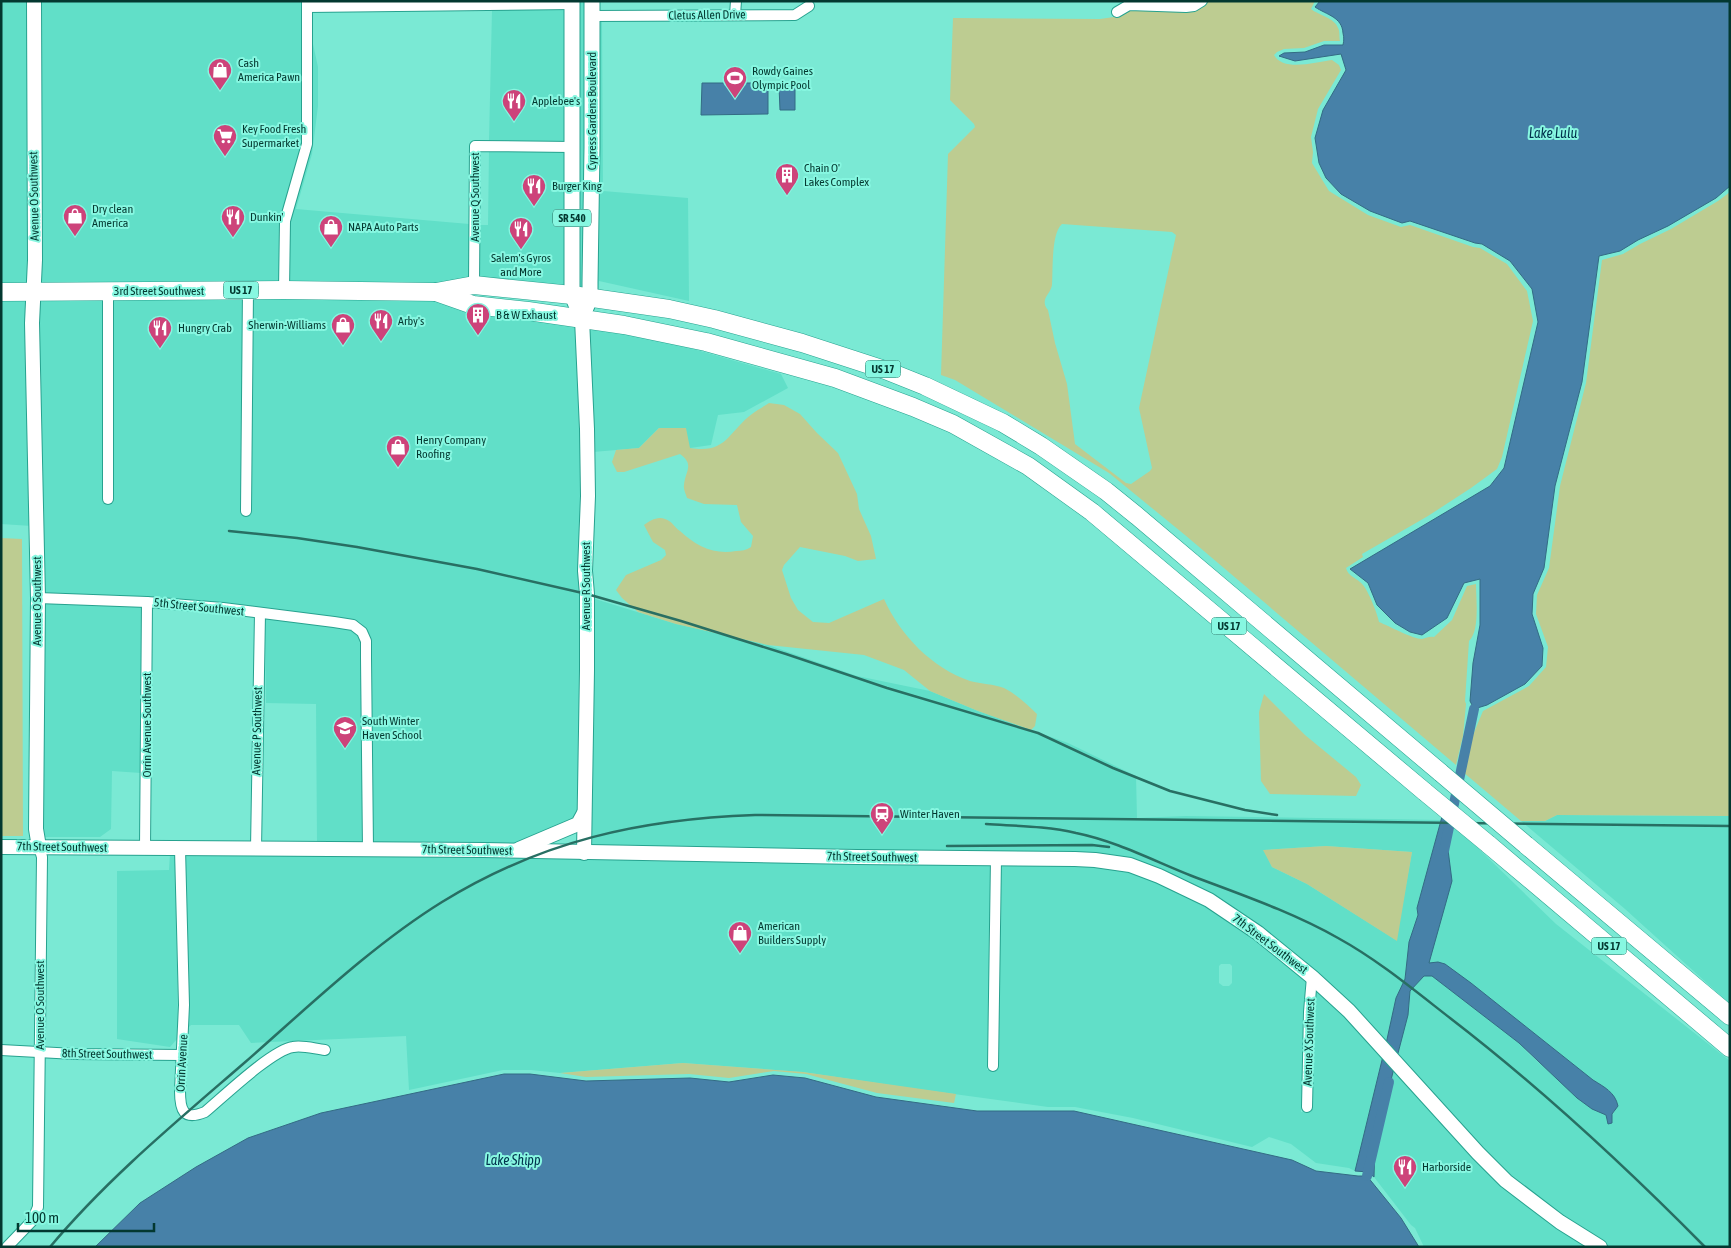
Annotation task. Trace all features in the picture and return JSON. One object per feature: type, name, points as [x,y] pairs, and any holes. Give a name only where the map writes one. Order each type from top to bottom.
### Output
[{"type":"highway","name":"3rd Street Southwest","points":[[1,292],[248,290],[436,292],[474,285],[572,295]]},
{"type":"highway","name":"3rd Street Southwest","points":[[436,292],[473,305],[582,319]]},
{"type":"highway","name":"US 17","points":[[572,295],[626,302],[705,317],[848,357],[925,386],[1003,423],[1041,446],[1106,491],[1730,1016]]},
{"type":"highway","name":"US 17","points":[[582,319],[674,335],[748,353],[835,378],[953,424],[1036,471],[1092,512],[1730,1048]]},
{"type":"main road","name":"Cypress Gardens Boulevard","points":[[572,3],[572,295],[582,319]]},
{"type":"main road","name":"Cypress Gardens Boulevard","points":[[582,319],[590,298],[592,9]]},
{"type":"street","name":"Avenue O Southwest","points":[[7,1247],[32,1221],[36,1214],[38,1200],[42,857],[36,829],[38,598],[32,328],[35,260],[34,1]]},
{"type":"street","points":[[735,15],[736,1]]},
{"type":"street","name":"Cletus Allen Drive","points":[[592,9],[735,15],[795,15],[808,6],[799,1]]},
{"type":"street","points":[[1117,12],[1129,5],[1186,7],[1194,6],[1202,1]]},
{"type":"street","points":[[284,290],[285,221],[308,144],[307,4],[572,3]]},
{"type":"street","name":"Avenue Q Southwest","points":[[474,285],[475,146],[572,147]]},
{"type":"street","points":[[246,511],[248,290]]},
{"type":"street","points":[[108,291],[108,499]]},
{"type":"street","name":"Avenue R Southwest","points":[[582,319],[588,496],[585,571],[587,594],[587,670],[584,853]]},
{"type":"street","name":"5th Street Southwest","points":[[38,598],[147,602],[223,608],[334,622],[353,625],[359,629],[366,641],[368,849]]},
{"type":"street","name":"Orrin Avenue Southwest","points":[[145,848],[147,602]]},
{"type":"street","name":"Avenue P Southwest","points":[[256,849],[260,613]]},
{"type":"street","points":[[513,851],[578,824],[584,813]]},
{"type":"street","name":"7th Street Southwest","points":[[1,847],[368,849],[996,858],[1095,860],[1130,865],[1180,885],[1217,905],[1258,932],[1312,976],[1349,1011],[1478,1153],[1506,1181],[1560,1222],[1600,1247]]},
{"type":"street","name":"Orrin Avenue","points":[[180,849],[184,988],[180,1104],[186,1114],[188,1116],[196,1116],[205,1112],[252,1071],[285,1050],[296,1046],[325,1050]]},
{"type":"street","points":[[993,1066],[996,858]]},
{"type":"street","name":"Avenue X Southwest","points":[[1307,1107],[1309,1012],[1312,976]]},
{"type":"street","name":"8th Street Southwest","points":[[1,1050],[182,1055]]},
{"type":"shaded area","points":[[1,1],[28,1],[29,287],[1,287]]},
{"type":"shaded area","points":[[39,1],[302,1],[302,143],[280,220],[279,285],[39,287]]},
{"type":"shaded area","points":[[578,1],[586,1],[585,292],[577,291]]},
{"type":"shaded area","points":[[1208,1],[1315,1],[1311,9],[1334,22],[1339,31],[1340,41],[1324,41],[1304,48],[1284,49],[1274,55],[1278,60],[1292,65],[1332,60],[1339,65],[1341,70],[1318,109],[1311,137],[1312,163],[1329,191],[1368,215],[1401,227],[1410,225],[1480,248],[1507,264],[1527,291],[1533,321],[1502,457],[1497,469],[1428,516],[1362,554],[1363,557],[1346,568],[1365,588],[1373,603],[1379,622],[1407,635],[1422,639],[1434,637],[1452,620],[1467,586],[1476,584],[1476,623],[1475,630],[1469,641],[1463,736],[1456,765],[1109,473],[955,380],[941,375],[948,154],[975,127],[950,100],[953,18],[1100,19],[1118,18],[1131,10],[1196,10],[1205,6]],"holes":[[[1062,224],[1172,232],[1176,235],[1139,408],[1152,468],[1131,484],[1126,483],[1075,444],[1067,384],[1045,303],[1052,285],[1054,244],[1058,229]]]},
{"type":"shaded area","points":[[567,9],[567,142],[489,141],[492,10]]},
{"type":"shaded area","points":[[597,21],[602,21],[603,191],[688,198],[689,301],[599,281],[598,294],[595,293]]},
{"type":"shaded area","points":[[313,44],[318,67],[318,106],[312,154],[296,209],[469,224],[469,281],[436,287],[290,285],[290,222],[313,144]]},
{"type":"shaded area","points":[[489,151],[567,151],[567,290],[479,281],[480,225],[488,225]]},
{"type":"shaded area","points":[[1730,192],[1730,816],[1557,815],[1545,821],[1521,821],[1463,772],[1470,742],[1483,711],[1529,686],[1546,667],[1548,647],[1536,614],[1537,595],[1549,568],[1560,486],[1586,383],[1602,260],[1623,254],[1671,229]]},
{"type":"shaded area","points":[[243,295],[241,515],[251,515],[253,295],[386,295],[451,303],[577,323],[582,429],[579,812],[574,821],[512,846],[373,844],[371,641],[367,630],[360,622],[287,611],[152,597],[43,593],[37,323],[39,296],[103,296],[103,503],[113,503],[113,296]]},
{"type":"shaded area","points":[[28,296],[32,526],[1,524],[1,297]]},
{"type":"shaded area","points":[[589,325],[634,332],[781,374],[788,388],[744,412],[718,415],[711,445],[690,448],[659,428],[639,448],[593,452]]},
{"type":"shaded area","points":[[769,403],[784,405],[800,414],[838,453],[857,494],[859,509],[871,536],[876,559],[858,561],[845,556],[800,547],[784,565],[782,570],[791,598],[798,610],[813,622],[829,623],[884,599],[908,637],[930,659],[943,668],[970,681],[1004,688],[1026,703],[1037,714],[1035,726],[1031,730],[930,691],[904,670],[864,655],[768,645],[676,624],[638,612],[622,598],[616,590],[626,575],[661,560],[666,555],[665,550],[653,542],[644,525],[651,521],[659,518],[667,520],[699,545],[720,552],[747,549],[751,547],[753,536],[741,522],[737,505],[704,504],[687,498],[684,487],[688,465],[685,458],[680,454],[624,472],[617,472],[612,462],[616,450],[639,448],[659,428],[686,428],[690,448],[712,448],[720,445],[744,421]]},
{"type":"shaded area","points":[[592,526],[592,598],[676,624],[768,645],[857,676],[930,691],[978,711],[1068,743],[1136,776],[1137,818],[1186,816],[1441,820],[1417,908],[1418,915],[1409,942],[1405,979],[1396,998],[1386,1044],[1317,975],[1317,972],[1314,972],[1282,946],[1132,861],[589,848],[590,571]],"holes":[[[1326,846],[1412,852],[1396,940],[1307,884],[1272,867],[1264,850]]]},
{"type":"shaded area","points":[[1,538],[22,539],[23,836],[1,836]]},
{"type":"shaded area","points":[[43,603],[141,606],[141,773],[112,771],[111,829],[100,837],[42,837]]},
{"type":"shaded area","points":[[265,618],[333,626],[351,630],[358,635],[361,658],[363,844],[261,845],[261,841],[317,842],[316,704],[266,703]]},
{"type":"shaded area","points":[[1264,694],[1305,735],[1356,777],[1361,785],[1356,796],[1270,794],[1261,781],[1259,712]]},
{"type":"shaded area","points":[[1557,815],[1730,816],[1730,1004],[1625,909],[1521,821],[1545,821]]},
{"type":"shaded area","points":[[1450,821],[1556,924],[1730,1061],[1730,1247],[1608,1247],[1563,1219],[1510,1178],[1397,1057],[1408,1015],[1410,991],[1424,976],[1432,976],[1519,1043],[1561,1082],[1606,1115],[1607,1121],[1615,1111],[1609,1090],[1593,1080],[1471,983],[1428,963],[1451,881],[1446,834]]},
{"type":"shaded area","points":[[1326,846],[1412,852],[1397,941],[1307,884],[1272,867],[1263,850]]},
{"type":"shaded area","points":[[170,853],[175,853],[178,1024],[177,1039],[170,1047],[117,1039],[117,871],[169,870]]},
{"type":"shaded area","points":[[185,853],[991,863],[987,1070],[997,1071],[1001,863],[1075,864],[1128,870],[1206,904],[1254,936],[1306,978],[1301,1112],[1312,1111],[1316,987],[1345,1014],[1383,1056],[1355,1171],[1349,1168],[1316,1163],[1291,1144],[1269,1137],[1252,1147],[1133,1118],[1075,1107],[1048,1107],[803,1072],[683,1063],[560,1073],[503,1070],[409,1090],[406,1036],[251,1043],[239,1025],[191,1025],[189,1027]],"holes":[[[1221,964],[1230,964],[1232,966],[1232,983],[1229,986],[1223,986],[1219,983],[1219,966]]]},
{"type":"shaded area","points":[[683,1063],[803,1072],[956,1094],[954,1103],[877,1093],[806,1074],[774,1071],[729,1078],[689,1074],[586,1077],[560,1073]]},
{"type":"shaded area","points":[[1394,1068],[1430,1107],[1590,1247],[1424,1247],[1415,1228],[1374,1177],[1375,1142],[1384,1098],[1389,1088]]},
{"type":"water","name":"Lake Lulu","points":[[1320,1],[1730,1],[1730,186],[1716,198],[1668,226],[1620,251],[1599,256],[1582,382],[1555,486],[1544,568],[1533,594],[1532,614],[1543,648],[1542,666],[1525,684],[1487,705],[1474,709],[1470,701],[1473,663],[1480,625],[1480,579],[1464,583],[1447,618],[1422,635],[1410,632],[1395,623],[1377,605],[1368,583],[1350,569],[1490,486],[1504,468],[1538,322],[1532,289],[1510,261],[1482,244],[1410,221],[1402,223],[1370,211],[1341,194],[1326,178],[1319,163],[1315,138],[1323,110],[1346,70],[1341,54],[1295,61],[1279,56],[1284,53],[1305,52],[1324,45],[1343,45],[1344,36],[1340,23],[1315,7]]},
{"type":"water","name":"Rowdy Gaines Olympic Pool","points":[[702,83],[768,83],[768,114],[701,115]]},
{"type":"water","points":[[795,85],[795,110],[780,110],[779,86]]},
{"type":"water","points":[[1443,813],[1450,819],[1446,834],[1452,881],[1429,963],[1438,962],[1445,964],[1608,1090],[1617,1101],[1618,1106],[1612,1114],[1612,1123],[1608,1124],[1606,1115],[1592,1109],[1577,1098],[1519,1043],[1432,976],[1424,976],[1410,991],[1408,1015],[1397,1057],[1386,1044],[1396,998],[1405,979],[1409,942],[1418,915],[1417,908]]},
{"type":"water","points":[[1383,1056],[1394,1068],[1389,1088],[1384,1098],[1375,1142],[1374,1177],[1368,1172],[1355,1171]]},
{"type":"water","name":"Lake Shipp","points":[[504,1074],[530,1074],[586,1081],[690,1078],[729,1082],[773,1075],[805,1078],[876,1097],[977,1111],[1074,1111],[1292,1160],[1316,1171],[1367,1176],[1401,1218],[1419,1247],[95,1247],[140,1203],[196,1167],[248,1138],[321,1113]]},
{"type":"waterway","points":[[1444,851],[1474,709]]},
{"type":"waterway","points":[[1367,1176],[1389,1082]]},
{"type":"railway","points":[[229,531],[357,547],[477,569],[587,594],[681,621],[887,688],[1038,733],[1113,768],[1170,791],[1245,810],[1277,815]]},
{"type":"railway","points":[[50,1247],[95,1198],[168,1129],[339,979],[390,938],[442,902],[479,881],[516,863],[592,837],[672,822],[713,817],[755,815],[1730,826]]},
{"type":"railway","points":[[986,824],[1054,829],[1106,841],[1285,912],[1353,947],[1409,986],[1517,1072],[1613,1157],[1705,1247]]},
{"type":"railway","points":[[947,846],[1092,845],[1109,847]]},
{"type":"place","name":"Cash America Pawn","points":[[220,91]]},
{"type":"place","name":"Rowdy Gaines Olympic Pool","points":[[735,99]]},
{"type":"place","name":"Applebee's","points":[[514,122]]},
{"type":"place","name":"Key Food Fresh Supermarket","points":[[225,157]]},
{"type":"place","name":"Chain O' Lakes Complex","points":[[787,196]]},
{"type":"place","name":"Burger King","points":[[534,207]]},
{"type":"place","name":"Dry clean America","points":[[75,237]]},
{"type":"place","name":"Dunkin'","points":[[233,238]]},
{"type":"place","name":"NAPA Auto Parts","points":[[331,248]]},
{"type":"place","name":"Salem's Gyros and More","points":[[521,250]]},
{"type":"place","name":"B & W Exhaust","points":[[478,336]]},
{"type":"place","name":"Arby's","points":[[381,342]]},
{"type":"place","name":"Sherwin-Williams","points":[[343,346]]},
{"type":"place","name":"Hungry Crab","points":[[160,349]]},
{"type":"place","name":"Henry Company Roofing","points":[[398,468]]},
{"type":"place","name":"South Winter Haven School","points":[[345,749]]},
{"type":"place","name":"Winter Haven","points":[[882,835]]},
{"type":"place","name":"American Builders Supply","points":[[740,954]]},
{"type":"place","name":"Harborside","points":[[1405,1188]]}]
